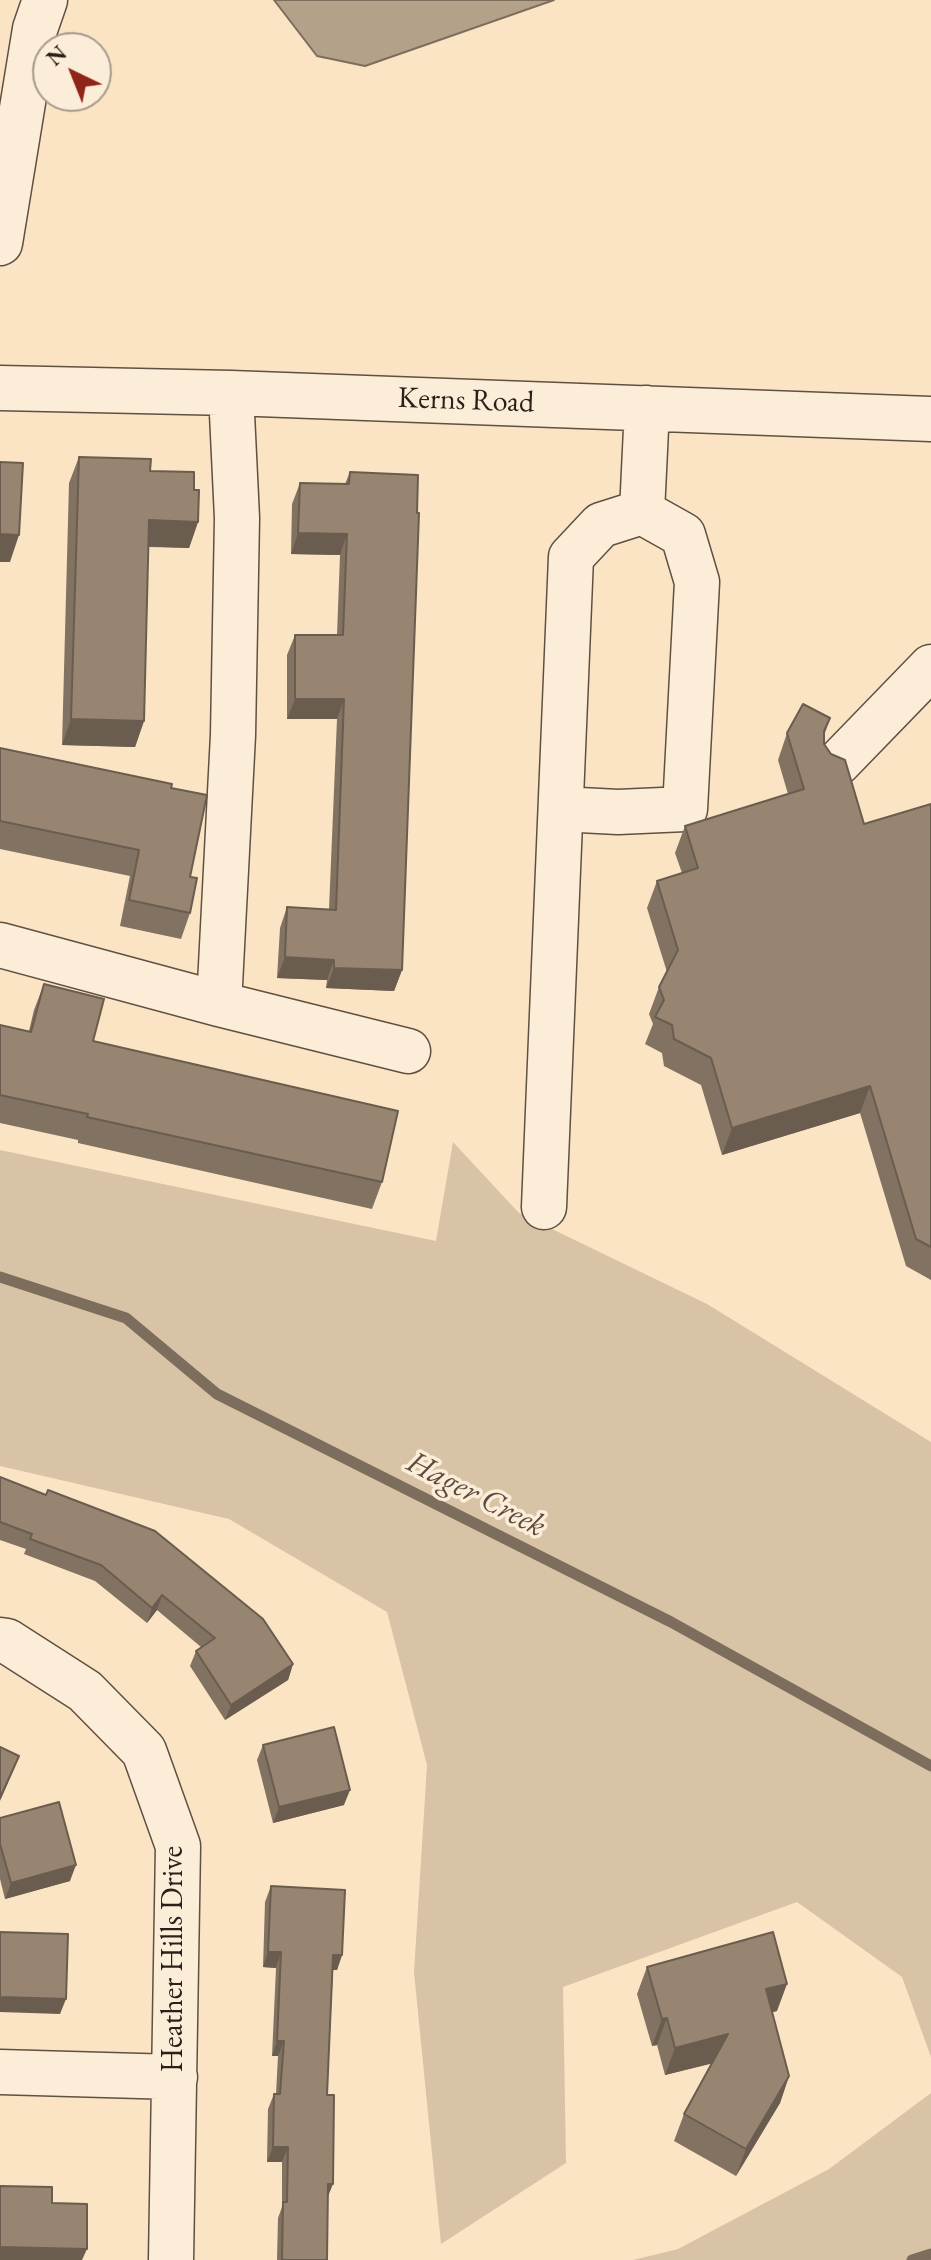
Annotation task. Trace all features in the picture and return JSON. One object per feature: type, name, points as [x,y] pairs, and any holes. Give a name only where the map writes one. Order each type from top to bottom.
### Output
[{"type":"street","points":[[0,243],[35,29],[45,0]]},
{"type":"street","name":"Kerns Road","points":[[0,388],[231,393],[931,419]]},
{"type":"street","points":[[219,1004],[233,735],[237,533],[231,393]]},
{"type":"street","points":[[642,512],[647,408]]},
{"type":"street","points":[[544,1207],[571,557],[601,525],[642,512],[683,535],[697,582],[685,809],[618,812],[561,809]]},
{"type":"street","points":[[838,763],[931,667]]},
{"type":"street","points":[[0,945],[408,1051]]},
{"type":"street","name":"Heather Hills Drive","points":[[0,1640],[7,1641],[85,1691],[144,1751],[178,1846],[171,2260]]},
{"type":"street","points":[[0,2072],[175,2077]]},
{"type":"shaded area","points":[[274,0],[554,0],[365,66],[317,56]]},
{"type":"shaded area","points":[[453,1142],[519,1213],[707,1304],[931,1442],[931,2057],[902,1977],[797,1902],[563,1987],[566,2163],[441,2244],[414,1972],[427,1765],[387,1612],[229,1519],[0,1466],[0,1150],[436,1241]]},
{"type":"shaded area","points":[[931,2093],[931,2260],[633,2260],[678,2249],[829,2169]]},
{"type":"building","points":[[79,457],[151,459],[150,471],[194,472],[194,490],[199,490],[198,522],[149,520],[144,721],[71,719]]},
{"type":"building","points":[[0,462],[23,463],[19,535],[0,534]]},
{"type":"building","points":[[350,472],[418,475],[402,970],[334,968],[334,960],[285,957],[287,907],[336,910],[344,699],[295,699],[295,635],[343,635],[347,534],[298,533],[300,483],[349,484]]},
{"type":"building","points":[[803,704],[830,718],[824,731],[824,744],[831,754],[845,760],[864,824],[931,804],[931,1247],[916,1239],[870,1086],[732,1128],[711,1058],[674,1039],[672,1025],[655,1017],[664,1000],[659,987],[678,950],[657,881],[698,868],[685,826],[804,789],[787,733]]},
{"type":"building","points":[[0,748],[172,784],[171,788],[207,795],[190,877],[197,878],[190,913],[129,900],[139,850],[0,821]]},
{"type":"building","points":[[44,984],[104,999],[93,1041],[398,1111],[382,1182],[0,1095],[0,1025],[31,1032]]},
{"type":"building","points":[[0,1477],[46,1495],[48,1490],[155,1531],[263,1619],[293,1664],[231,1705],[196,1651],[215,1638],[162,1595],[152,1608],[101,1565],[30,1539],[32,1534],[0,1522]]},
{"type":"building","points":[[334,1727],[350,1790],[279,1807],[263,1745]]},
{"type":"building","points":[[0,1747],[19,1756],[0,1798]]},
{"type":"building","points":[[59,1802],[76,1865],[11,1883],[0,1844],[0,1818]]},
{"type":"building","points":[[271,1886],[345,1890],[342,1955],[333,1955],[327,2095],[334,2095],[333,2184],[328,2184],[327,2260],[282,2260],[288,2147],[273,2147],[274,2094],[280,2094],[284,2041],[277,2041],[281,1952],[268,1952]]},
{"type":"building","points":[[0,1932],[68,1934],[66,1999],[0,1997]]},
{"type":"building","points":[[773,1932],[787,1984],[766,1989],[789,2076],[746,2149],[684,2114],[728,2034],[675,2048],[667,2018],[662,2019],[647,1967]]},
{"type":"building","points":[[0,2186],[52,2187],[52,2203],[87,2204],[87,2249],[0,2247]]},
{"type":"waterway","name":"Hager Creek","points":[[0,1277],[126,1318],[217,1394],[671,1622],[931,1766]]},
{"type":"waterway","points":[[912,2260],[931,2254]]}]
